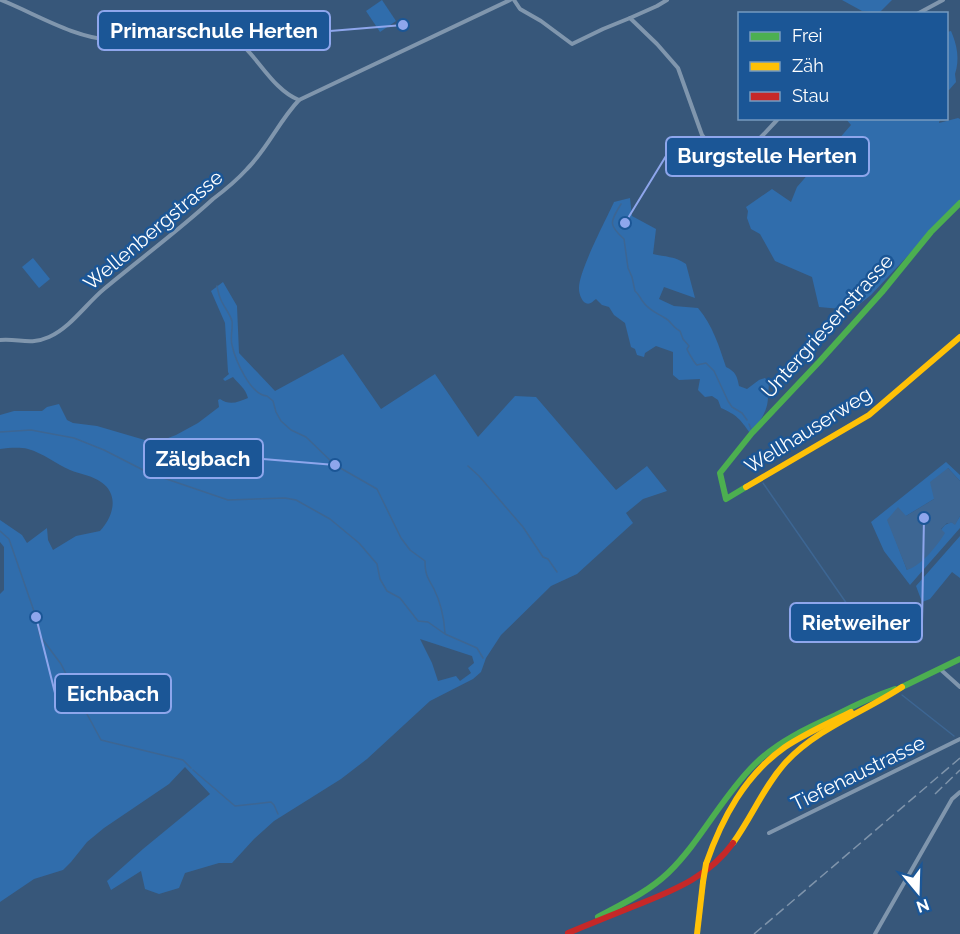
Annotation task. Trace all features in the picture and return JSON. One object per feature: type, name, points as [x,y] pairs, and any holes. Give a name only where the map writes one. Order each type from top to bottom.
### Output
[{"type":"main road","name":"Untergriesenstrasse","points":[[726,499],[720,473],[752,433],[882,292],[931,232],[960,203]]},
{"type":"main road","name":"Wellhauserweg","points":[[726,499],[869,416],[960,338]]},
{"type":"main road","points":[[697,934],[706,864],[712,846],[727,812],[746,784],[764,765],[784,748],[801,738],[960,659]]},
{"type":"main road","points":[[567,934],[699,877],[726,853],[769,784],[795,753],[821,733],[902,687]]},
{"type":"main road","points":[[567,934],[631,900],[673,869],[695,843],[742,778],[769,751],[806,729],[861,702],[902,687]]},
{"type":"street","points":[[1,0],[78,34],[100,39],[130,39],[180,29],[199,28],[219,32],[235,39],[272,79],[292,97],[299,100],[512,0],[520,9],[542,21],[572,44],[667,0]]},
{"type":"street","points":[[921,12],[943,0]]},
{"type":"street","points":[[630,18],[678,68],[702,135],[707,142],[723,154],[732,156],[744,151],[777,120]]},
{"type":"street","name":"Wellenbergstrasse","points":[[0,340],[36,341],[64,328],[101,292],[246,171],[263,152],[287,113],[299,100]]},
{"type":"street","points":[[940,669],[960,687]]},
{"type":"street","name":"Tiefenaustrasse","points":[[769,833],[960,739]]},
{"type":"street","points":[[875,934],[952,799],[960,792]]},
{"type":"shaded area","points":[[382,0],[396,21],[380,32],[366,11]]},
{"type":"shaded area","points":[[842,0],[892,0],[880,12],[862,11]]},
{"type":"shaded area","points":[[951,31],[958,57],[956,82],[949,90],[948,90],[948,32]]},
{"type":"shaded area","points":[[960,119],[960,200],[871,295],[852,310],[819,307],[812,277],[775,261],[760,234],[751,229],[746,207],[772,189],[791,202],[797,187],[851,125],[847,120],[940,120],[939,123]]},
{"type":"shaded area","points":[[630,198],[632,216],[656,229],[653,254],[674,258],[686,264],[695,298],[664,287],[659,299],[674,306],[698,308],[712,329],[726,367],[736,375],[739,386],[747,389],[765,378],[768,382],[768,402],[765,412],[750,433],[738,418],[721,408],[718,400],[712,396],[705,397],[698,390],[700,379],[679,380],[673,375],[673,352],[656,346],[645,353],[644,357],[637,355],[635,349],[631,347],[625,323],[614,315],[609,307],[602,305],[596,299],[587,304],[581,298],[579,289],[583,271],[614,202]]},
{"type":"shaded area","points":[[33,258],[50,279],[39,288],[22,267]]},
{"type":"shaded area","points":[[223,282],[237,306],[239,353],[275,391],[343,354],[381,409],[435,374],[478,437],[515,396],[536,397],[616,490],[647,466],[667,491],[643,499],[626,513],[633,523],[577,574],[551,586],[501,635],[486,658],[481,672],[473,679],[430,701],[367,759],[341,779],[274,821],[232,863],[219,863],[185,873],[179,888],[159,894],[145,889],[141,871],[111,890],[107,881],[210,794],[185,767],[169,784],[87,842],[63,870],[34,879],[0,902],[0,594],[4,590],[4,547],[0,542],[0,520],[22,535],[27,543],[47,528],[48,540],[53,550],[76,536],[100,531],[113,506],[111,493],[98,480],[70,470],[28,449],[0,449],[0,415],[14,411],[42,411],[59,404],[67,420],[73,423],[97,426],[155,443],[198,423],[219,407],[218,400],[220,399],[231,403],[248,398],[244,389],[233,377],[225,381],[223,379],[229,374],[225,323],[211,291]],"holes":[[[420,639],[472,656],[474,663],[468,668],[471,673],[460,681],[456,676],[438,681]]]},
{"type":"shaded area","points":[[946,462],[960,475],[960,481],[948,468],[934,499],[906,516],[888,520],[907,570],[945,525],[951,522],[955,524],[960,516],[960,528],[910,585],[884,551],[871,522]]},
{"type":"shaded area","points":[[948,468],[960,481],[960,516],[955,525],[951,522],[947,523],[941,529],[945,533],[928,555],[907,570],[887,520],[898,507],[906,516],[934,499],[930,482]]},
{"type":"shaded area","points":[[960,536],[960,578],[952,572],[930,599],[922,602],[916,586]]},
{"type":"waterway","points":[[621,204],[612,223],[624,239],[628,268],[635,291],[649,308],[667,319],[680,331],[697,365],[706,363],[714,371],[732,407],[742,413],[747,420]]},
{"type":"waterway","points":[[217,286],[220,298],[232,321],[232,345],[249,383],[255,390],[273,401],[281,421],[291,430],[306,437],[335,465],[377,489],[401,538],[410,550],[425,561],[427,576],[440,605],[445,633]]},
{"type":"waterway","points":[[749,424],[751,429]]},
{"type":"waterway","points":[[0,432],[31,430],[74,438],[104,450],[149,473],[228,500],[285,498],[296,500],[330,519],[359,543],[377,564],[380,579],[387,591],[400,598],[418,621],[428,622],[445,634],[477,648],[483,658]]},
{"type":"waterway","points":[[468,466],[523,527],[543,557],[548,559],[557,572]]},
{"type":"waterway","points":[[763,483],[847,604]]},
{"type":"waterway","points":[[0,531],[9,539],[36,617],[40,636],[61,664],[73,688]]},
{"type":"waterway","points":[[74,690],[101,740],[183,760],[191,768]]},
{"type":"waterway","points":[[902,695],[954,736]]},
{"type":"waterway","points":[[193,770],[235,806],[271,802],[278,814]]},
{"type":"railway","points":[[754,934],[960,758]]},
{"type":"railway","points":[[935,794],[960,770]]},
{"type":"traffic: fast","points":[[746,487],[726,499],[720,473],[752,433],[819,362],[882,292],[931,232],[960,203]]},
{"type":"traffic: fast","points":[[900,688],[960,659]]},
{"type":"traffic: fast","points":[[598,917],[643,892],[668,873],[691,847],[731,791],[772,749],[814,725],[895,689]]},
{"type":"traffic: slow","points":[[746,487],[869,415],[960,337]]},
{"type":"traffic: slow","points":[[733,843],[771,781],[786,762],[812,739],[902,687]]},
{"type":"traffic: slow","points":[[706,864],[727,814],[758,771],[785,747],[851,712]]},
{"type":"traffic: slow","points":[[703,882],[706,864]]},
{"type":"traffic: slow","points":[[697,934],[703,882]]},
{"type":"traffic: jam","points":[[568,933],[655,898],[692,880],[714,864],[733,843]]},
{"type":"place","name":"Primarschule Herten","points":[[403,25]]},
{"type":"place","name":"Burgstelle Herten","points":[[625,223]]},
{"type":"place","name":"Zälgbach","points":[[335,465]]},
{"type":"place","name":"Rietweiher","points":[[924,518]]},
{"type":"place","name":"Eichbach","points":[[36,617]]}]
